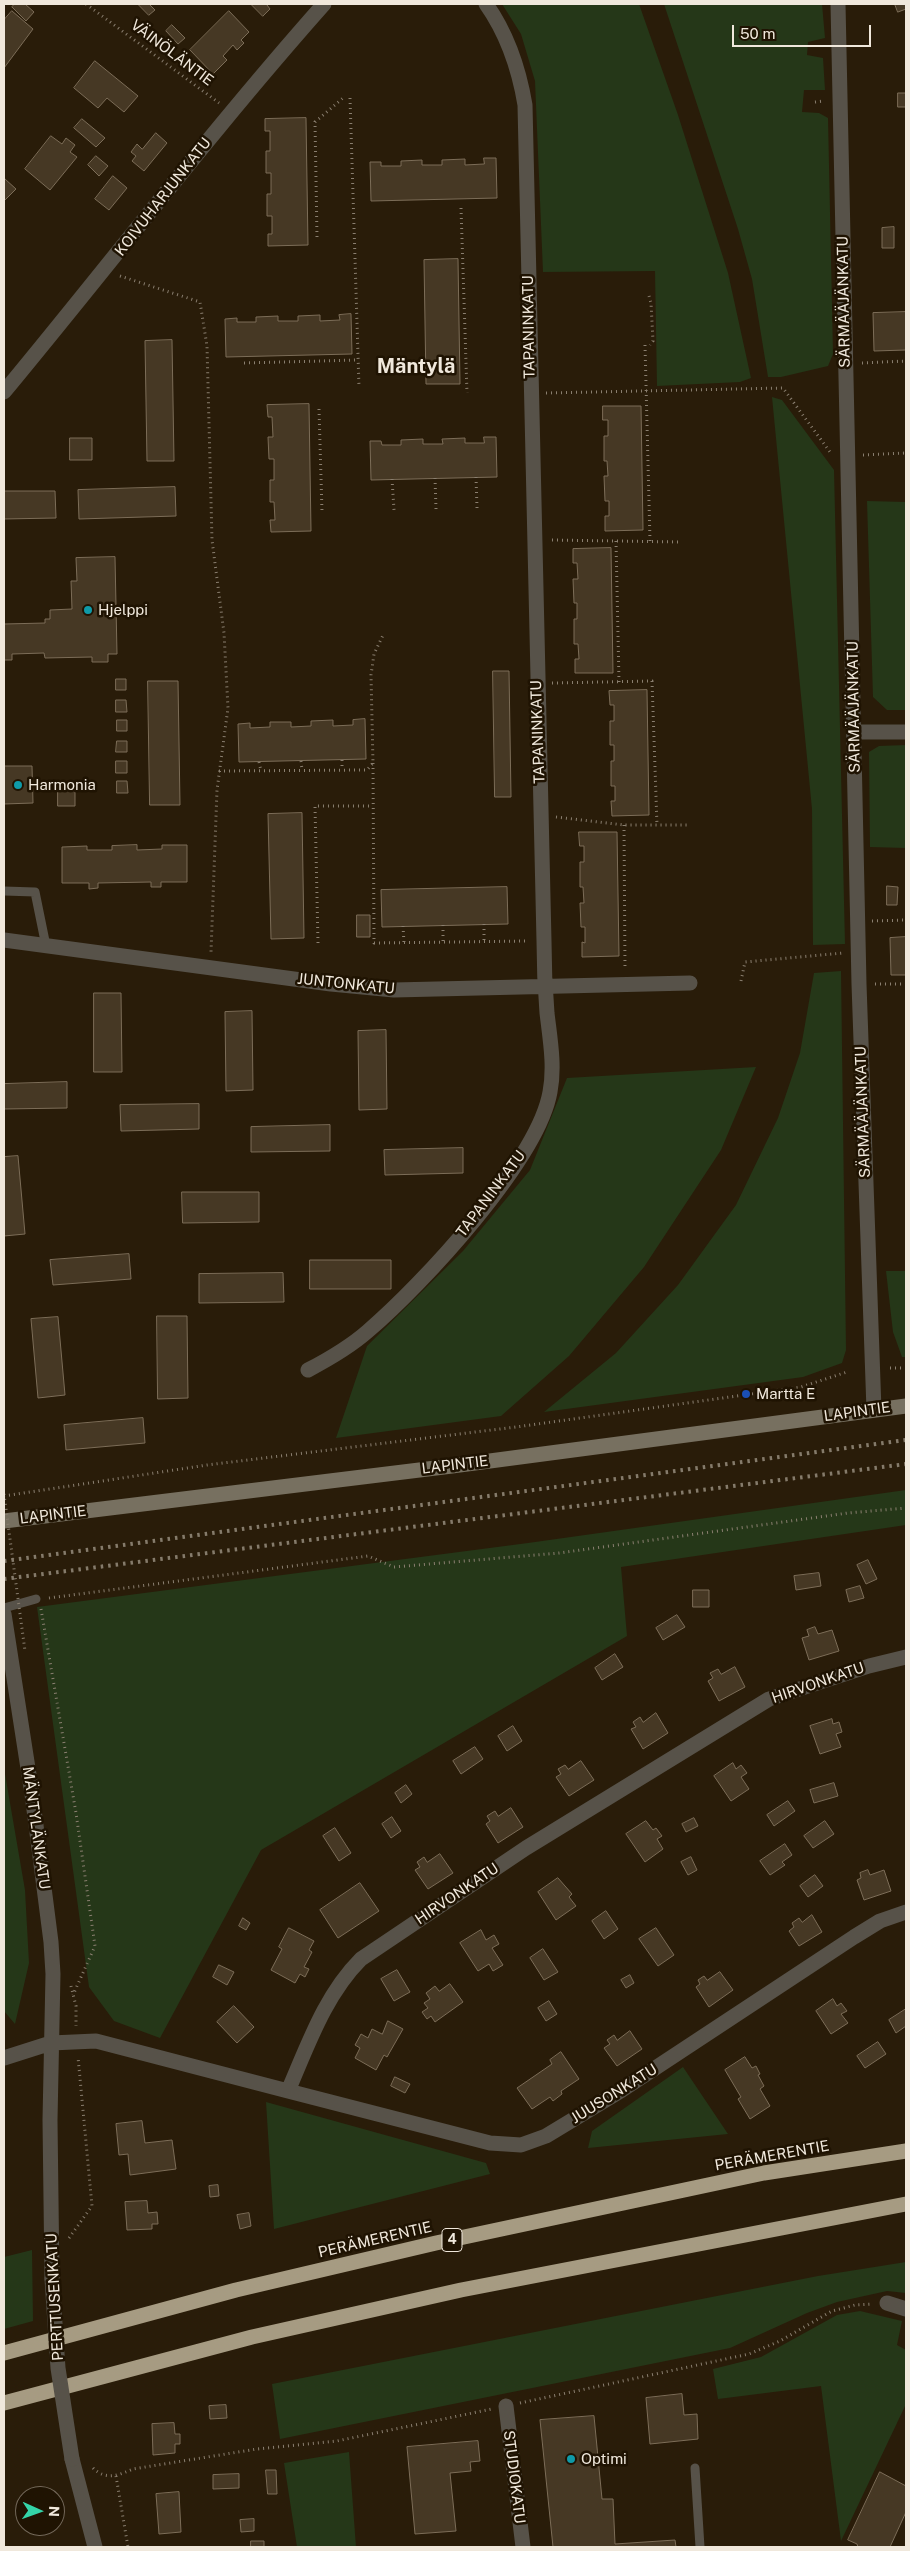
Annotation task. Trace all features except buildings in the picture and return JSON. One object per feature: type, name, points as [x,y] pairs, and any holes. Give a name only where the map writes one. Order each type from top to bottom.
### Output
[{"type":"highway","name":"PERÄMERENTIE","points":[[4,2352],[236,2290],[436,2243],[764,2173],[906,2151]]},
{"type":"highway","points":[[4,2403],[252,2337],[461,2290],[906,2204]]},
{"type":"main road","name":"LAPINTIE","points":[[4,1521],[442,1467],[906,1406]]},
{"type":"street","name":"KOIVUHARJUNKATU","points":[[4,392],[107,268],[234,107],[324,4]]},
{"type":"street","name":"TAPANINKATU","points":[[308,1370],[368,1332],[419,1282],[514,1168],[542,1121],[550,1092],[552,1065],[545,985],[540,815],[525,106],[520,78],[510,47],[486,4]]},
{"type":"street","name":"SÄRMÄÄJÄNKATU","points":[[838,4],[855,732],[858,952],[874,1410]]},
{"type":"street","points":[[855,732],[906,732]]},
{"type":"street","name":"JUNTONKATU","points":[[4,940],[331,984],[394,990],[690,983]]},
{"type":"street","name":"MÄNTYLÄNKATU","points":[[4,1614],[32,1794],[51,1942],[53,1974],[51,2044]]},
{"type":"street","name":"HIRVONKATU","points":[[288,2091],[330,1997],[346,1974],[366,1955],[526,1848],[769,1699],[869,1666],[906,1657]]},
{"type":"street","name":"JUUSONKATU","points":[[288,2091],[490,2143],[512,2146],[530,2143],[546,2136],[622,2090],[880,1921],[906,1912]]},
{"type":"street","points":[[4,2058],[51,2044],[75,2041],[108,2043],[288,2091]]},
{"type":"street","name":"PERTTUSENKATU","points":[[51,2044],[52,2279],[58,2368],[72,2459],[95,2547]]},
{"type":"street","points":[[887,2304],[906,2309]]},
{"type":"street","name":"STUDIOKATU","points":[[506,2406],[523,2547]]},
{"type":"lane","points":[[4,891],[35,892],[46,946]]},
{"type":"lane","points":[[4,1608],[36,1599]]},
{"type":"lane","points":[[694,2468],[700,2547]]},
{"type":"path","name":"VÄINÖLÄNTIE","points":[[86,4],[220,103]]},
{"type":"path","points":[[318,237],[315,122],[343,98]]},
{"type":"path","points":[[350,98],[359,387]]},
{"type":"path","points":[[461,208],[468,393]]},
{"type":"path","points":[[107,268],[120,276],[200,302],[207,346],[212,540],[224,633],[228,699],[216,790],[210,967]]},
{"type":"path","points":[[649,296],[652,303],[653,341],[648,346],[646,392],[650,541]]},
{"type":"path","points":[[244,363],[358,360]]},
{"type":"path","points":[[846,363],[906,361]]},
{"type":"path","points":[[530,394],[783,388],[830,452],[848,456],[906,453]]},
{"type":"path","points":[[318,409],[322,512]]},
{"type":"path","points":[[476,477],[477,508]]},
{"type":"path","points":[[435,478],[436,509]]},
{"type":"path","points":[[392,480],[394,510]]},
{"type":"path","points":[[534,540],[680,542]]},
{"type":"path","points":[[616,541],[619,682]]},
{"type":"path","points":[[384,633],[374,654],[371,675],[374,943],[544,941]]},
{"type":"path","points":[[537,683],[652,681],[657,825]]},
{"type":"path","points":[[342,760],[342,770]]},
{"type":"path","points":[[301,761],[302,770]]},
{"type":"path","points":[[259,762],[261,771]]},
{"type":"path","points":[[219,771],[367,770],[373,763]]},
{"type":"path","points":[[318,943],[315,806],[373,806]]},
{"type":"path","points":[[540,815],[624,825],[688,825]]},
{"type":"path","points":[[624,825],[625,984]]},
{"type":"path","points":[[858,921],[906,920]]},
{"type":"path","points":[[484,924],[484,942]]},
{"type":"path","points":[[443,925],[443,942]]},
{"type":"path","points":[[403,926],[404,942]]},
{"type":"path","points":[[741,981],[745,962],[858,952]]},
{"type":"path","points":[[859,984],[906,984]]},
{"type":"path","points":[[890,1368],[906,1368]]},
{"type":"path","points":[[25,1651],[4,1495],[206,1465],[516,1427],[801,1387],[847,1372]]},
{"type":"path","points":[[73,1995],[94,1946],[76,1813],[44,1616],[36,1599],[368,1556],[394,1567],[559,1553],[848,1513],[906,1508]]},
{"type":"path","points":[[66,2241],[92,2206],[79,2064]]},
{"type":"path","points":[[89,2464],[99,2474],[116,2476],[134,2469],[257,2449],[337,2441],[704,2366],[749,2354],[780,2341],[832,2311],[855,2305],[887,2304]]},
{"type":"path","points":[[116,2476],[128,2547]]},
{"type":"green space","points":[[502,4],[639,4],[678,115],[728,273],[751,378],[740,382],[657,386],[655,271],[543,272],[535,81],[521,34]]},
{"type":"green space","points":[[664,4],[822,4],[825,38],[808,42],[807,55],[823,58],[825,90],[804,90],[802,112],[819,113],[828,118],[833,354],[828,366],[781,377],[768,377],[752,279],[738,229]]},
{"type":"green space","points":[[772,397],[782,400],[834,470],[845,944],[813,945],[812,809]]},
{"type":"green space","points":[[867,501],[906,502],[906,710],[887,710],[873,697]]},
{"type":"green space","points":[[906,745],[906,848],[870,847],[869,752],[879,746]]},
{"type":"green space","points":[[841,971],[846,1350],[842,1363],[803,1377],[544,1412],[616,1353],[678,1285],[736,1205],[778,1118],[800,1053],[814,973]]},
{"type":"green space","points":[[756,1067],[721,1150],[644,1267],[569,1356],[501,1416],[336,1438],[367,1346],[463,1251],[530,1170],[567,1078]]},
{"type":"green space","points":[[886,1271],[906,1271],[906,1357],[902,1357],[893,1332]]},
{"type":"green space","points":[[906,1490],[906,1525],[621,1567],[627,1636],[261,1850],[160,2038],[114,2021],[89,1987],[37,1607],[528,1543]]},
{"type":"green space","points":[[4,1768],[25,1890],[29,1963],[15,2024],[4,2011]]},
{"type":"green space","points":[[683,2067],[728,2134],[588,2148],[592,2131]]},
{"type":"green space","points":[[266,2102],[486,2163],[490,2174],[274,2229]]},
{"type":"green space","points":[[32,2250],[33,2321],[4,2329],[4,2257]]},
{"type":"green space","points":[[906,2262],[906,2293],[887,2291],[837,2302],[807,2313],[730,2348],[280,2439],[272,2384],[818,2276]]},
{"type":"green space","points":[[860,2311],[902,2321],[897,2345],[906,2350],[906,2404],[841,2541],[821,2386],[718,2399],[713,2369],[761,2357],[837,2315]]},
{"type":"green space","points":[[349,2452],[356,2547],[297,2547],[284,2463]]},
{"type":"railway","points":[[4,1561],[906,1440]]},
{"type":"railway","points":[[4,1579],[906,1464]]},
{"type":"place","name":"Hjelppi","points":[[88,610]]},
{"type":"place","name":"Harmonia","points":[[18,785]]},
{"type":"place","name":"Martta E","points":[[746,1394]]},
{"type":"place","name":"Optimi","points":[[571,2459]]},
{"type":"district","name":"Mäntylä","points":[[416,367]]}]
